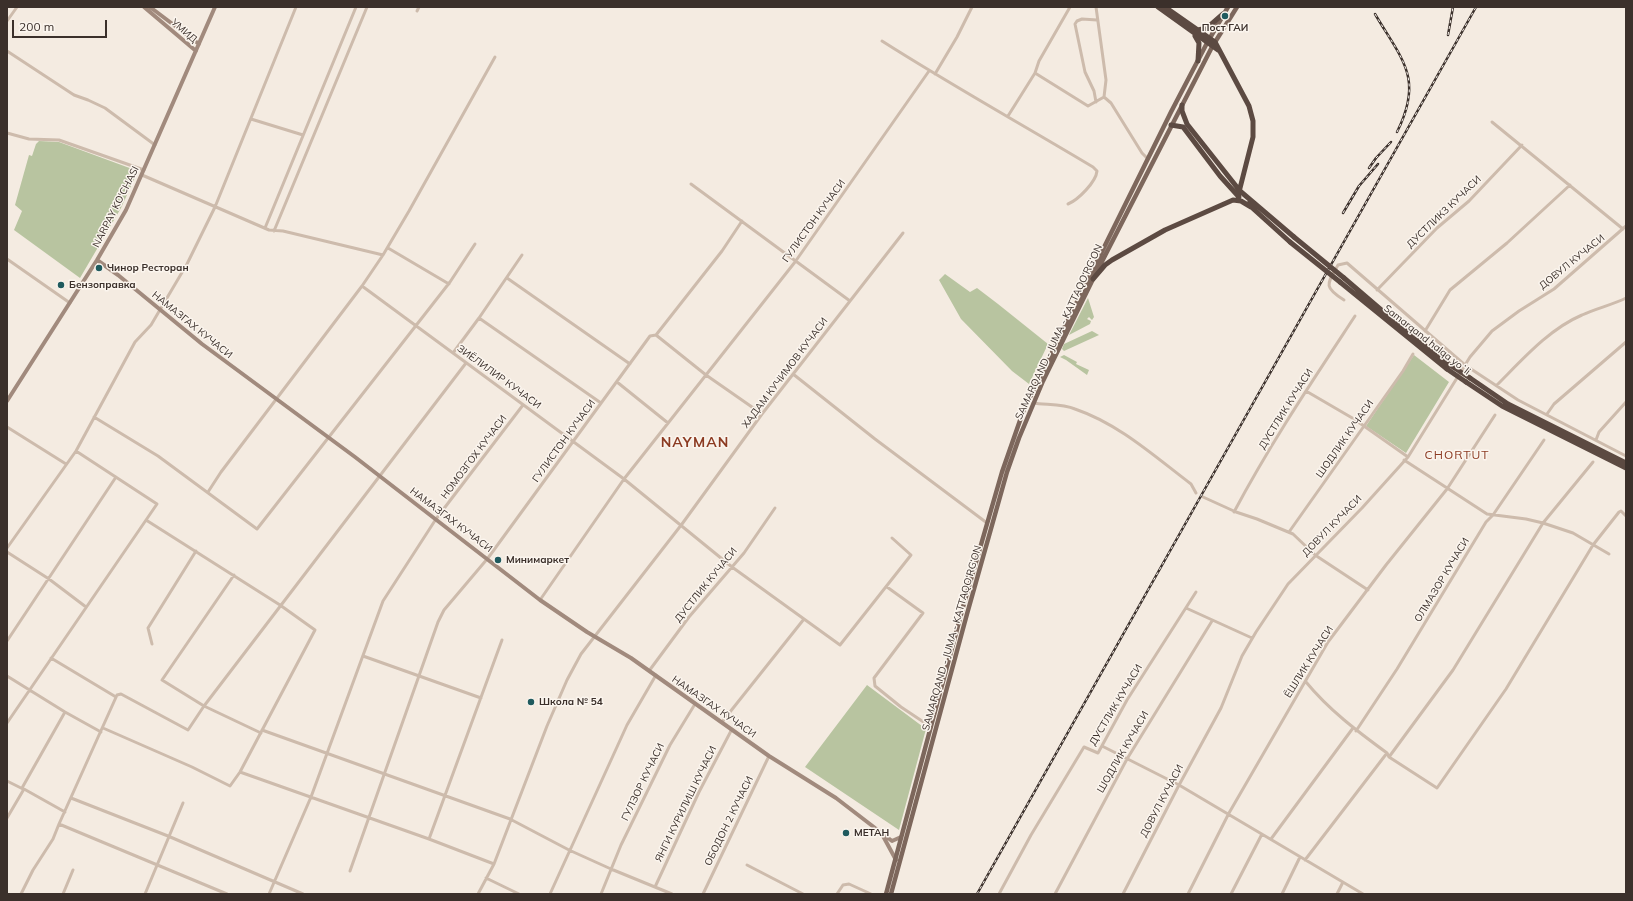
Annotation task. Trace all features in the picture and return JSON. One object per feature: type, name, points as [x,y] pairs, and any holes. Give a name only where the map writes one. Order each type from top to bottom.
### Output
[{"type":"highway","points":[[1158,7],[1214,44],[1245,96],[1253,121],[1253,137],[1239,194]]},
{"type":"highway","points":[[1165,7],[1195,31],[1199,43],[1198,61]]},
{"type":"highway","points":[[1195,31],[1207,28],[1223,14]]},
{"type":"highway","name":"Samarqand halqa yoʻli","points":[[1182,105],[1182,111],[1187,124],[1239,194],[1246,196],[1292,239]]},
{"type":"highway","name":"Samarqand halqa yoʻli","points":[[1172,125],[1183,128],[1206,159],[1251,206],[1449,367],[1502,406],[1626,468]]},
{"type":"highway","points":[[1243,179],[1242,189],[1246,196]]},
{"type":"highway","points":[[1093,279],[1105,265],[1112,260],[1179,223],[1233,200],[1241,201],[1251,206]]},
{"type":"highway","name":"Samarqand halqa yoʻli","points":[[1468,380],[1508,404],[1626,463]]},
{"type":"main road","name":"SAMARQAND - JUMA - KATTAQO‘RG‘ON","points":[[886,894],[963,607],[1002,472],[1024,409],[1208,40],[1228,7]]},
{"type":"main road","name":"SAMARQAND - JUMA - KATTAQO‘RG‘ON","points":[[891,894],[1007,472],[1033,403],[1093,279],[1182,105],[1214,44],[1237,7]]},
{"type":"main road","points":[[973,574],[979,576]]},
{"type":"main road","points":[[939,698],[945,699]]},
{"type":"street","points":[[7,21],[17,7]]},
{"type":"street","name":"УМИД","points":[[144,7],[196,52]]},
{"type":"street","name":"УМИД","points":[[150,7],[199,44]]},
{"type":"street","name":"NARPAY KO'CHASI","points":[[7,401],[98,260],[126,210],[215,7]]},
{"type":"street","points":[[7,548],[76,451],[135,342],[147,331],[187,264],[215,207],[296,7]]},
{"type":"street","points":[[265,228],[355,8],[351,7]]},
{"type":"street","points":[[274,231],[336,80],[348,58],[350,47],[368,7]]},
{"type":"street","points":[[417,11],[419,7]]},
{"type":"street","points":[[935,74],[957,37],[972,7]]},
{"type":"street","points":[[1008,116],[1034,73],[1039,60],[1070,7]]},
{"type":"street","points":[[1096,7],[1106,80],[1104,98]]},
{"type":"street","points":[[1096,102],[1094,91],[1085,72],[1075,24],[1077,21],[1082,19],[1097,20]]},
{"type":"street","points":[[882,41],[929,71],[1093,167],[1097,171],[1097,174],[1083,193],[1074,202],[1068,204]]},
{"type":"street","points":[[7,51],[74,96],[88,100],[105,108],[155,145]]},
{"type":"street","points":[[208,492],[221,472],[362,286],[388,248],[495,57]]},
{"type":"street","name":"ГУЛИСТОН КУЧАСИ","points":[[540,600],[624,479],[795,262],[929,71]]},
{"type":"street","points":[[1034,73],[1088,106],[1104,98]]},
{"type":"street","points":[[1104,98],[1111,104],[1142,153],[1148,159]]},
{"type":"street","points":[[251,119],[303,135]]},
{"type":"street","points":[[1492,122],[1625,228]]},
{"type":"street","points":[[7,133],[29,139],[59,140],[144,170]]},
{"type":"street","name":"ДУСТЛИК3 КУЧАСИ","points":[[1376,290],[1437,228],[1468,201],[1522,145]]},
{"type":"street","points":[[142,175],[274,231],[283,231],[383,255]]},
{"type":"street","points":[[691,184],[850,302]]},
{"type":"street","points":[[1425,331],[1450,290],[1507,243],[1570,185]]},
{"type":"street","name":"ГУЛИСТОН КУЧАСИ","points":[[350,871],[438,622],[444,610],[488,558],[650,336],[656,335],[722,251],[742,221]]},
{"type":"street","name":"ДОВУЛ КУЧАСИ","points":[[1123,894],[1179,785],[1221,708],[1242,656],[1252,638],[1288,584],[1362,508],[1408,457],[1465,365],[1492,331],[1519,310],[1554,289],[1625,228]]},
{"type":"street","name":"ХАДАМ КУЧИМОВ КУЧАСИ","points":[[478,894],[494,864],[547,726],[567,680],[581,654],[682,524],[762,414],[902,233]]},
{"type":"street","points":[[94,417],[158,456],[258,529],[449,284],[475,244]]},
{"type":"street","points":[[388,248],[449,284]]},
{"type":"street","points":[[453,353],[522,255]]},
{"type":"street","points":[[7,259],[70,303]]},
{"type":"street","name":"НАМАЗГАХ КУЧАСИ","points":[[98,260],[202,344],[329,437],[488,558],[540,600],[656,675],[769,756],[836,798],[882,834]]},
{"type":"street","points":[[1344,300],[1332,293],[1329,285],[1330,279],[1341,263],[1347,263],[1352,266],[1376,290],[1465,365],[1518,400],[1626,456]]},
{"type":"street","points":[[507,278],[630,364]]},
{"type":"street","name":"ЗИЁЛИЛИР КУЧАСИ","points":[[362,286],[574,441],[682,524],[732,566],[840,645],[887,587]]},
{"type":"street","points":[[1496,385],[1556,329],[1582,315],[1625,299]]},
{"type":"street","name":"ДУСТЛИК КУЧАСИ","points":[[1234,512],[1247,487],[1306,391],[1355,316]]},
{"type":"street","points":[[479,318],[601,403]]},
{"type":"street","points":[[656,335],[706,376],[762,414]]},
{"type":"street","points":[[1547,414],[1554,404],[1626,342]]},
{"type":"street","name":"ШОДЛИК КУЧАСИ","points":[[1288,532],[1403,371],[1413,354]]},
{"type":"street","points":[[22,894],[33,870],[54,839],[59,824],[116,697],[121,694],[188,730],[204,706],[280,605],[309,570],[466,363]]},
{"type":"street","points":[[793,374],[875,439],[987,523]]},
{"type":"street","points":[[617,382],[668,423]]},
{"type":"street","points":[[1306,391],[1354,419],[1363,427],[1408,457]]},
{"type":"street","points":[[1596,440],[1599,432],[1626,402]]},
{"type":"street","points":[[1033,403],[1074,408],[1106,422],[1131,438],[1191,484],[1196,493]]},
{"type":"street","name":"НОМОЗГОХ КУЧАСИ","points":[[270,894],[312,797],[383,601],[436,519],[524,405]]},
{"type":"street","name":"ЁШЛИК КУЧАСИ","points":[[1188,894],[1229,813],[1328,642],[1447,489],[1495,415]]},
{"type":"street","points":[[7,427],[66,464]]},
{"type":"street","name":"ОЛМАЗОР КУЧАСИ","points":[[1356,731],[1397,670],[1486,522],[1493,515],[1544,440]]},
{"type":"street","points":[[7,723],[28,690],[157,504],[76,451]]},
{"type":"street","points":[[1404,460],[1487,514],[1526,519],[1543,523],[1573,533],[1609,554]]},
{"type":"street","points":[[1389,757],[1453,670],[1543,523],[1593,462]]},
{"type":"street","points":[[7,641],[116,477]]},
{"type":"street","points":[[1203,497],[1234,512],[1257,519],[1288,532],[1301,540],[1315,555],[1368,590]]},
{"type":"street","name":"ДУСТЛИК КУЧАСИ","points":[[649,671],[689,617],[744,553],[775,508]]},
{"type":"street","points":[[1306,682],[1336,715],[1386,753],[1389,757],[1437,788],[1510,683],[1593,545],[1619,512],[1626,516]]},
{"type":"street","points":[[102,728],[192,767],[228,786],[232,784],[240,772],[315,630],[234,575],[146,520]]},
{"type":"street","points":[[892,538],[911,555],[887,587],[923,613],[874,678],[874,682],[875,686],[901,707],[931,727]]},
{"type":"street","points":[[152,644],[148,628],[196,551]]},
{"type":"street","points":[[7,552],[49,579],[86,607]]},
{"type":"street","points":[[234,575],[162,680],[204,706],[261,732],[510,819],[569,850],[672,894]]},
{"type":"street","name":"ДУСТЛИК КУЧАСИ","points":[[999,894],[1031,835],[1084,747],[1098,753],[1127,700],[1196,592]]},
{"type":"street","points":[[1186,608],[1252,638]]},
{"type":"street","points":[[722,722],[804,619]]},
{"type":"street","name":"ШОДЛИК КУЧАСИ","points":[[1055,894],[1127,759],[1212,621]]},
{"type":"street","points":[[429,839],[502,640]]},
{"type":"street","points":[[363,656],[481,698]]},
{"type":"street","points":[[51,658],[116,697]]},
{"type":"street","points":[[550,894],[627,725],[656,675]]},
{"type":"street","points":[[7,676],[28,690],[101,732]]},
{"type":"street","name":"ГУЛЗОР КУЧАСИ","points":[[601,894],[621,846],[670,745],[695,704]]},
{"type":"street","points":[[7,818],[65,712]]},
{"type":"street","points":[[1271,839],[1353,728]]},
{"type":"street","name":"ЯНГИ КУРИЛИШ КУЧАСИ","points":[[655,887],[699,792],[732,729]]},
{"type":"street","points":[[1102,746],[1179,785],[1229,813],[1300,857],[1364,894]]},
{"type":"street","points":[[1305,860],[1386,753]]},
{"type":"street","name":"ОБОДОН 2 КУЧАСИ","points":[[703,894],[769,756]]},
{"type":"street","points":[[240,772],[429,839],[494,864]]},
{"type":"street","points":[[7,781],[65,812]]},
{"type":"street","points":[[71,798],[168,836],[274,883],[303,894]]},
{"type":"street","points":[[145,894],[183,802]]},
{"type":"street","points":[[59,824],[227,894]]},
{"type":"street","points":[[882,834],[892,841],[902,836]]},
{"type":"street","points":[[882,834],[896,860]]},
{"type":"street","points":[[1231,894],[1262,834]]},
{"type":"street","points":[[1282,894],[1300,857]]},
{"type":"street","points":[[747,865],[803,894]]},
{"type":"street","points":[[63,894],[73,870]]},
{"type":"street","points":[[486,878],[519,894]]},
{"type":"street","points":[[1337,894],[1343,882]]},
{"type":"street","points":[[837,894],[843,885],[849,884],[871,894]]},
{"type":"street","points":[[659,894],[661,890]]},
{"type":"green space","points":[[39,141],[59,142],[135,170],[136,175],[121,208],[80,278],[14,230],[22,211],[15,205],[29,155],[32,156],[36,144]]},
{"type":"green space","points":[[945,274],[970,292],[977,288],[1048,344],[1029,384],[1012,371],[961,319],[939,280]]},
{"type":"green space","points":[[1088,298],[1094,317],[1092,320],[1089,317],[1087,319],[1091,321],[1090,324],[1069,335]]},
{"type":"green space","points":[[1092,331],[1099,335],[1064,351],[1062,349],[1064,344]]},
{"type":"green space","points":[[1064,355],[1077,362],[1076,364],[1089,370],[1087,375],[1060,357]]},
{"type":"green space","points":[[1414,355],[1449,382],[1406,453],[1366,426]]},
{"type":"green space","points":[[867,685],[926,729],[899,830],[805,767]]},
{"type":"railway","points":[[1448,35],[1453,7]]},
{"type":"railway","points":[[977,894],[1476,7]]},
{"type":"railway","points":[[1375,14],[1401,57],[1409,83],[1409,97],[1405,113],[1397,132]]},
{"type":"railway","points":[[1369,168],[1391,142]]},
{"type":"railway","points":[[1343,213],[1359,186],[1378,164]]},
{"type":"place","name":"Пост ГАИ","points":[[1225,16]]},
{"type":"place","name":"Чинор Ресторан","points":[[99,268]]},
{"type":"place","name":"Бензоправка","points":[[61,285]]},
{"type":"place","name":"Минимаркет","points":[[498,560]]},
{"type":"place","name":"Школа № 54","points":[[531,702]]},
{"type":"place","name":"МЕТАН","points":[[846,833]]},
{"type":"district","name":"NAYMAN","points":[[695,443]]},
{"type":"district","name":"CHORTUT","points":[[1457,455]]}]
